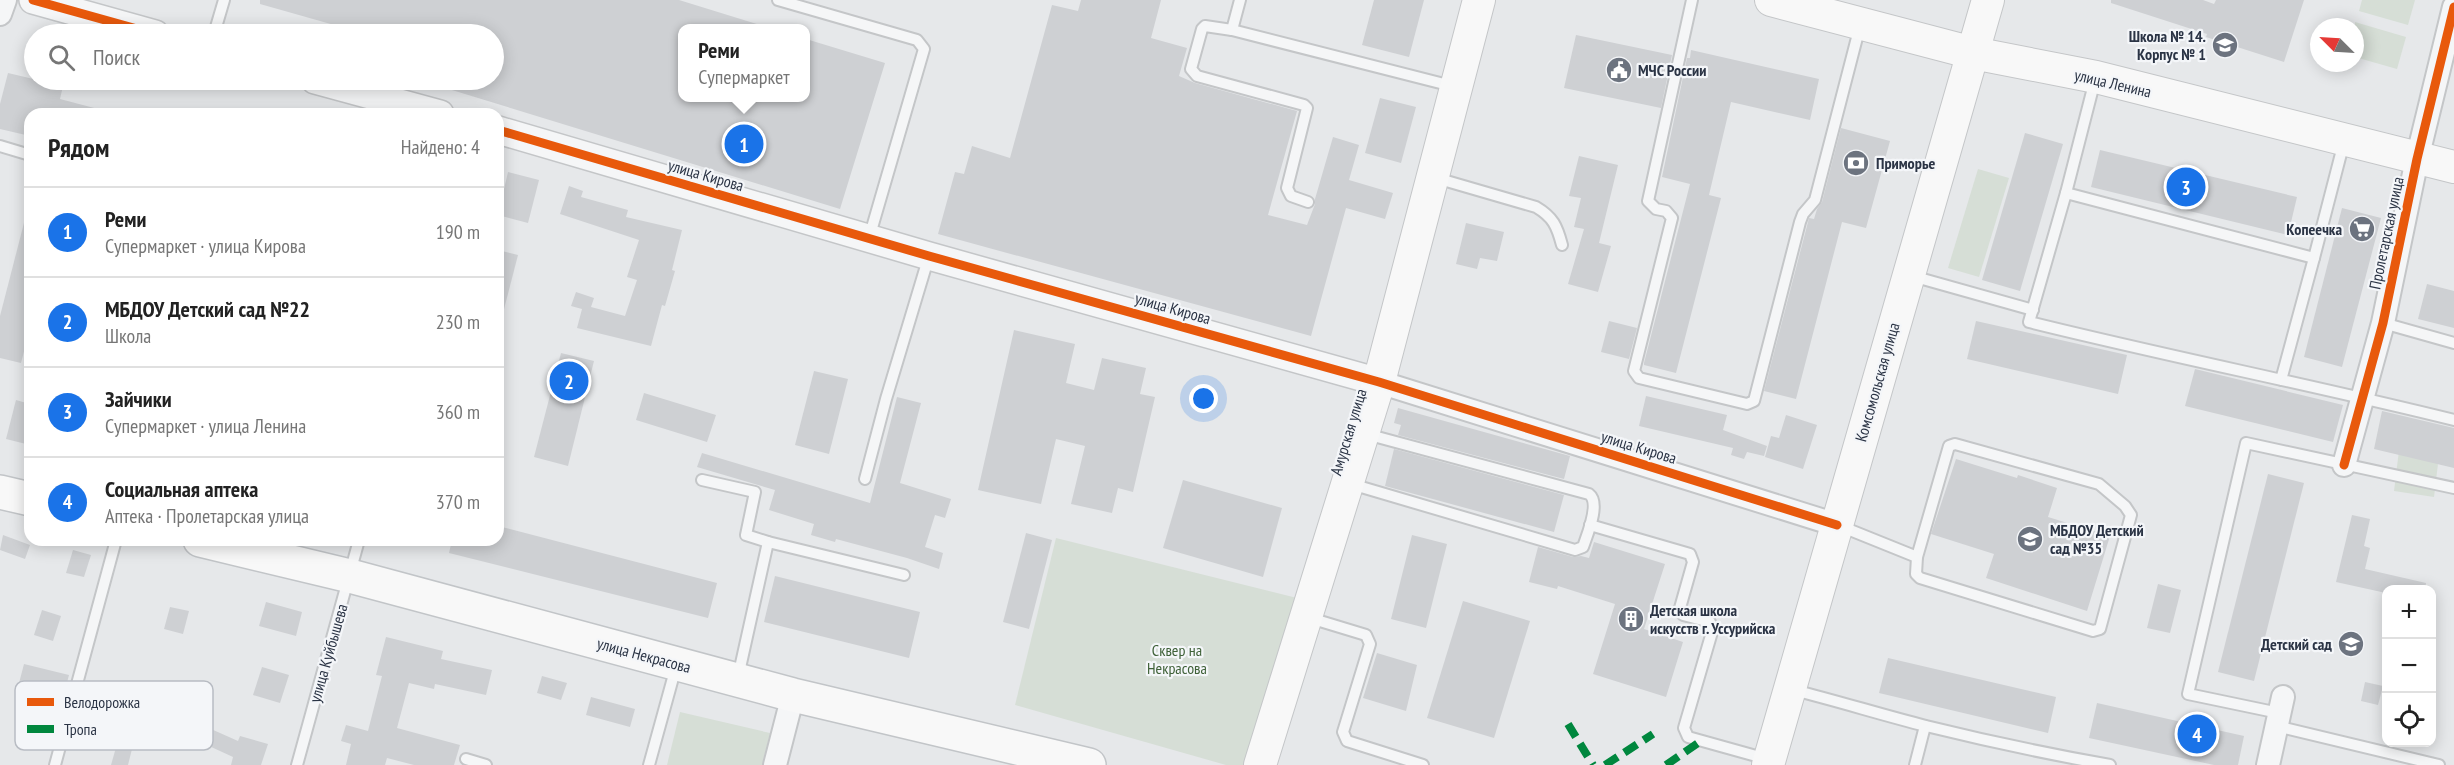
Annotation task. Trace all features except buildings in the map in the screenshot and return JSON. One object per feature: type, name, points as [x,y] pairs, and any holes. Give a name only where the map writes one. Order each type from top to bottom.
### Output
[{"type":"main road","name":"Амурская улица","points":[[1260,765],[1379,382],[1479,0]]},
{"type":"main road","name":"улица Ленина","points":[[1772,0],[1973,53],[2096,77],[2454,167]]},
{"type":"main road","name":"Комсомольская улица","points":[[1769,762],[1988,0]]},
{"type":"main road","points":[[0,492],[24,498]]},
{"type":"main road","name":"улица Некрасова","points":[[225,546],[350,576],[1044,760],[1089,765]]},
{"type":"street","points":[[0,14],[5,0]]},
{"type":"street","points":[[35,0],[120,24]]},
{"type":"street","name":"Пролетарская улица","points":[[2344,465],[2383,323],[2417,159],[2454,7]]},
{"type":"street","points":[[345,90],[398,108]]},
{"type":"street","name":"улица Кирова","points":[[504,132],[868,238],[1379,382],[1837,525]]},
{"type":"street","points":[[775,765],[794,695]]},
{"type":"street","points":[[2268,765],[2280,712]]},
{"type":"lane","points":[[217,24],[224,0]]},
{"type":"lane","points":[[778,0],[918,40],[924,49],[868,238]]},
{"type":"lane","points":[[1232,30],[1240,0]]},
{"type":"lane","points":[[1692,0],[1648,201],[1656,209],[1666,211],[1672,218],[1634,371],[1639,378],[1747,404],[1754,401],[1800,222],[1803,214],[1815,200],[1861,22]]},
{"type":"lane","points":[[1308,201],[1292,196],[1287,188],[1307,113],[1304,105],[1197,76],[1191,69],[1202,29],[1210,25],[1232,30],[1455,87]]},
{"type":"lane","points":[[2096,77],[2029,322],[2119,345],[2363,397],[2454,420]]},
{"type":"lane","points":[[2281,380],[2345,139]]},
{"type":"lane","points":[[0,146],[24,153]]},
{"type":"lane","points":[[1433,177],[1536,207],[1550,215],[1557,225],[1562,245]]},
{"type":"lane","points":[[2066,193],[2314,258]]},
{"type":"lane","points":[[865,479],[929,255]]},
{"type":"lane","points":[[1908,274],[2032,310]]},
{"type":"lane","points":[[2383,323],[2454,343]]},
{"type":"lane","points":[[1348,483],[1575,550],[1582,547],[1590,525],[1595,503],[1589,495],[1363,433]]},
{"type":"lane","points":[[2439,765],[2280,712],[2188,694],[2247,443],[2454,488]]},
{"type":"lane","points":[[1955,444],[2099,484],[2125,506],[2131,515],[2100,629],[2093,631],[1920,578],[1916,574],[1917,557],[1949,446],[1955,444]]},
{"type":"lane","points":[[702,480],[755,492],[746,535],[904,575]]},
{"type":"lane","points":[[1590,525],[1690,554],[1693,562],[1680,608],[1683,615],[1710,622],[1712,632],[1684,728],[1688,737],[1769,762]]},
{"type":"lane","points":[[1837,525],[1917,557]]},
{"type":"lane","points":[[738,680],[768,542]]},
{"type":"lane","points":[[78,681],[114,546]]},
{"type":"lane","name":"улица Куйбышева","points":[[297,765],[358,546]]},
{"type":"lane","points":[[1306,617],[1366,635],[1370,644],[1342,732],[1347,741],[1423,765]]},
{"type":"lane","points":[[649,765],[677,663]]},
{"type":"lane","points":[[1790,690],[1841,701],[2055,760],[2110,765]]},
{"type":"lane","points":[[1915,765],[1925,726]]},
{"type":"lane","points":[[55,765],[59,750]]},
{"type":"lane","points":[[466,759],[486,765]]},
{"type":"green space","points":[[2362,0],[2415,0],[2408,25],[2359,11]]},
{"type":"green space","points":[[2364,25],[2406,37],[2397,69],[2364,60]]},
{"type":"green space","points":[[1978,169],[2009,178],[1979,277],[1948,268]]},
{"type":"green space","points":[[2400,442],[2440,447],[2434,497],[2394,491]]},
{"type":"green space","name":"Сквер на Некрасова","points":[[1056,538],[1297,598],[1247,765],[1226,765],[1015,705]]},
{"type":"green space","points":[[680,712],[770,733],[762,765],[667,765]]},
{"type":"marked path","points":[[1568,724],[1593,765]]},
{"type":"marked path","points":[[1605,765],[1653,734]]},
{"type":"marked path","points":[[1666,765],[1701,741]]},
{"type":"cycle path","points":[[33,0],[119,24]]},
{"type":"cycle path","points":[[2344,465],[2383,323],[2417,159],[2454,7]]},
{"type":"cycle path","points":[[504,132],[929,256],[1379,382],[1837,525]]},
{"type":"place","name":"Школа № 14. Корпус № 1","points":[[2225,45]]},
{"type":"place","name":"МЧС России","points":[[1619,70]]},
{"type":"place","name":"Реми","points":[[744,144]]},
{"type":"place","name":"Приморье","points":[[1856,163]]},
{"type":"place","name":"Зайчики","points":[[2186,187]]},
{"type":"place","name":"Копеечка","points":[[2362,229]]},
{"type":"place","name":"МБДОУ Детский сад №22","points":[[569,381]]},
{"type":"place","name":"МБДОУ Детский сад №35","points":[[2030,539]]},
{"type":"place","name":"Детская школа искусств г. Уссурийска","points":[[1631,619]]},
{"type":"place","name":"Детский сад","points":[[2351,644]]},
{"type":"place","name":"Социальная аптека","points":[[2197,734]]}]
